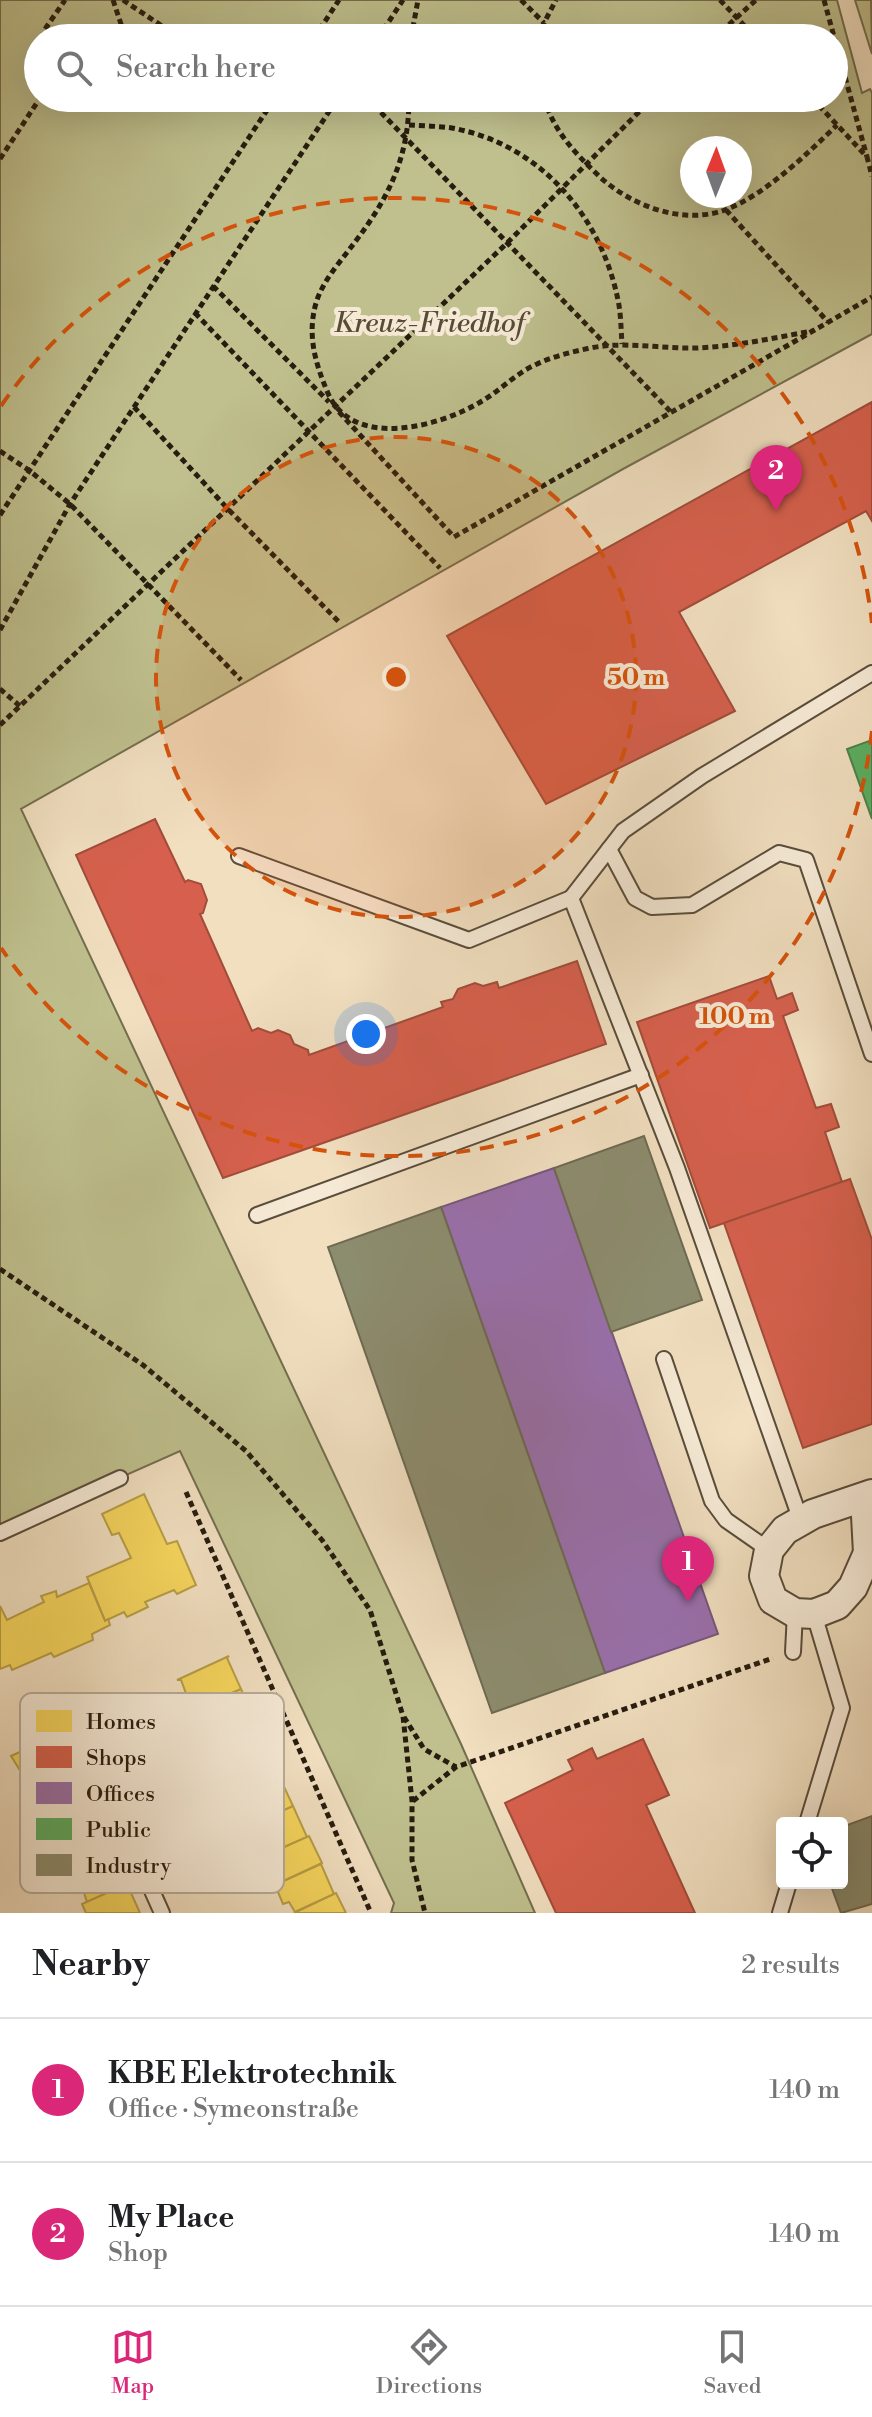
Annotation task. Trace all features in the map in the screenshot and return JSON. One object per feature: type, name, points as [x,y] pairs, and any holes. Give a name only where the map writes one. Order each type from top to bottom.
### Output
[{"type":"street","points":[[869,1495],[868,1553],[853,1587],[837,1605],[804,1613],[773,1600],[764,1576],[769,1550],[785,1530],[813,1514],[869,1495]]},
{"type":"lane","points":[[239,856],[469,940],[571,898],[623,831],[702,776],[872,673]]},
{"type":"lane","points":[[609,849],[635,898],[652,907],[692,905],[779,853],[806,860],[872,1054]]},
{"type":"lane","points":[[571,898],[677,1168],[801,1521]]},
{"type":"lane","points":[[257,1215],[641,1075]]},
{"type":"lane","points":[[664,1359],[712,1501],[726,1520],[769,1550]]},
{"type":"lane","points":[[0,1533],[120,1478]]},
{"type":"lane","points":[[793,1652],[804,1613]]},
{"type":"lane","points":[[804,1613],[842,1708],[809,1817]]},
{"type":"lane","points":[[780,1913],[787,1889]]},
{"type":"lane","points":[[153,1893],[162,1913]]},
{"type":"path","points":[[48,24],[65,0]]},
{"type":"path","points":[[113,0],[121,24]]},
{"type":"path","points":[[123,0],[159,24]]},
{"type":"path","points":[[323,24],[339,0]]},
{"type":"path","points":[[387,24],[403,0]]},
{"type":"path","points":[[414,24],[418,0]]},
{"type":"path","points":[[521,0],[544,23],[556,0]]},
{"type":"path","points":[[720,0],[743,24]]},
{"type":"path","points":[[729,24],[756,0]]},
{"type":"path","points":[[824,0],[831,24]]},
{"type":"path","points":[[848,88],[872,176]]},
{"type":"path","points":[[0,159],[31,112]]},
{"type":"path","points":[[0,515],[264,112]]},
{"type":"path","points":[[0,630],[70,504],[329,112]]},
{"type":"path","points":[[380,112],[671,412]]},
{"type":"path","points":[[409,112],[401,165],[372,221],[329,276],[317,302],[311,331],[317,366],[333,406],[364,426],[391,430],[419,426],[482,402],[512,378],[536,364],[566,353],[622,344],[698,348],[739,345],[812,331]]},
{"type":"path","points":[[550,112],[559,134],[611,187],[634,202],[678,214],[726,210],[796,165],[837,125]]},
{"type":"path","points":[[0,725],[506,244],[639,112]]},
{"type":"path","points":[[825,112],[867,157]]},
{"type":"path","points":[[409,125],[453,128],[512,149],[539,165],[579,208],[596,234],[619,303],[622,344]]},
{"type":"path","points":[[726,210],[828,322]]},
{"type":"path","points":[[213,286],[333,406],[454,537],[872,297]]},
{"type":"path","points":[[195,313],[440,568]]},
{"type":"path","points":[[134,407],[227,508],[340,623]]},
{"type":"path","points":[[0,451],[70,504],[241,680]]},
{"type":"path","points":[[0,689],[21,707]]},
{"type":"path","points":[[0,1269],[143,1365],[246,1451],[322,1540],[370,1610],[403,1716],[412,1801],[412,1860],[425,1913]]},
{"type":"path","points":[[186,1492],[274,1693]]},
{"type":"path","points":[[412,1801],[456,1767],[793,1652]]},
{"type":"path","points":[[284,1715],[371,1913]]},
{"type":"path","points":[[403,1716],[424,1749],[456,1767]]},
{"type":"green space","name":"Kreuz-Friedhof","points":[[0,0],[837,0],[843,24],[24,24],[24,112],[848,112],[848,41],[862,93],[870,89],[872,93],[872,334],[623,469],[21,809],[461,1744],[535,1913],[391,1913],[394,1903],[180,1451],[0,1531]]},
{"type":"green space","points":[[855,0],[871,0],[872,54]]},
{"type":"building: Homes","points":[[144,1494],[167,1544],[177,1541],[196,1585],[177,1594],[174,1590],[145,1602],[148,1607],[127,1617],[124,1612],[105,1621],[87,1577],[131,1558],[119,1533],[112,1535],[102,1514]]},
{"type":"building: Homes","points":[[89,1583],[105,1621],[108,1619],[110,1625],[92,1634],[93,1640],[54,1657],[51,1653],[12,1670],[10,1665],[0,1669],[0,1606],[7,1620],[44,1602],[41,1596],[56,1591],[57,1597]]},
{"type":"building: Homes","points":[[229,1656],[227,1658],[241,1689],[232,1693],[186,1693],[181,1680],[177,1680]]},
{"type":"building: Homes","points":[[20,1752],[20,1770],[11,1756]]},
{"type":"building: Homes","points":[[284,1787],[293,1806],[284,1810]]},
{"type":"building: Homes","points":[[293,1806],[307,1837],[284,1847],[284,1810]]},
{"type":"building: Homes","points":[[309,1836],[322,1863],[284,1881],[284,1847]]},
{"type":"building: Homes","points":[[321,1864],[334,1894],[295,1912],[289,1902],[283,1904],[278,1893],[284,1893],[284,1881]]},
{"type":"building: Homes","points":[[84,1893],[107,1893],[87,1902]]},
{"type":"building: Homes","points":[[107,1893],[131,1893],[140,1913],[86,1913],[82,1904]]},
{"type":"building: Homes","points":[[334,1894],[346,1913],[294,1913]]},
{"type":"building: Shops","points":[[872,402],[872,521],[866,511],[679,612],[735,711],[546,804],[447,636]]},
{"type":"building: Shops","points":[[155,819],[185,882],[201,884],[207,900],[200,914],[252,1031],[258,1028],[271,1033],[278,1030],[290,1035],[294,1044],[308,1050],[309,1055],[443,1007],[441,1002],[453,999],[458,989],[475,983],[483,986],[497,982],[499,988],[577,961],[606,1044],[223,1178],[76,855]]},
{"type":"building: Shops","points":[[769,976],[777,999],[792,993],[798,1010],[783,1016],[816,1108],[831,1104],[839,1127],[825,1132],[842,1182],[710,1228],[637,1022]]},
{"type":"building: Shops","points":[[850,1179],[872,1240],[872,1424],[803,1448],[724,1223]]},
{"type":"building: Shops","points":[[643,1739],[669,1795],[646,1805],[695,1913],[556,1913],[505,1803],[573,1770],[568,1760],[592,1748],[597,1759]]},
{"type":"building: Offices","points":[[554,1168],[718,1634],[605,1673],[441,1207]]},
{"type":"building: Public","points":[[872,740],[872,819],[847,749]]},
{"type":"building: Industry","points":[[644,1136],[702,1300],[611,1332],[554,1168]]},
{"type":"building: Industry","points":[[441,1207],[605,1673],[492,1713],[328,1247]]},
{"type":"building: Industry","points":[[872,1816],[872,1904],[841,1913],[832,1889],[848,1889],[848,1825]]},
{"type":"place","name":"My Place","points":[[776,511]]},
{"type":"place","name":"KBE Elektrotechnik","points":[[688,1602]]}]
